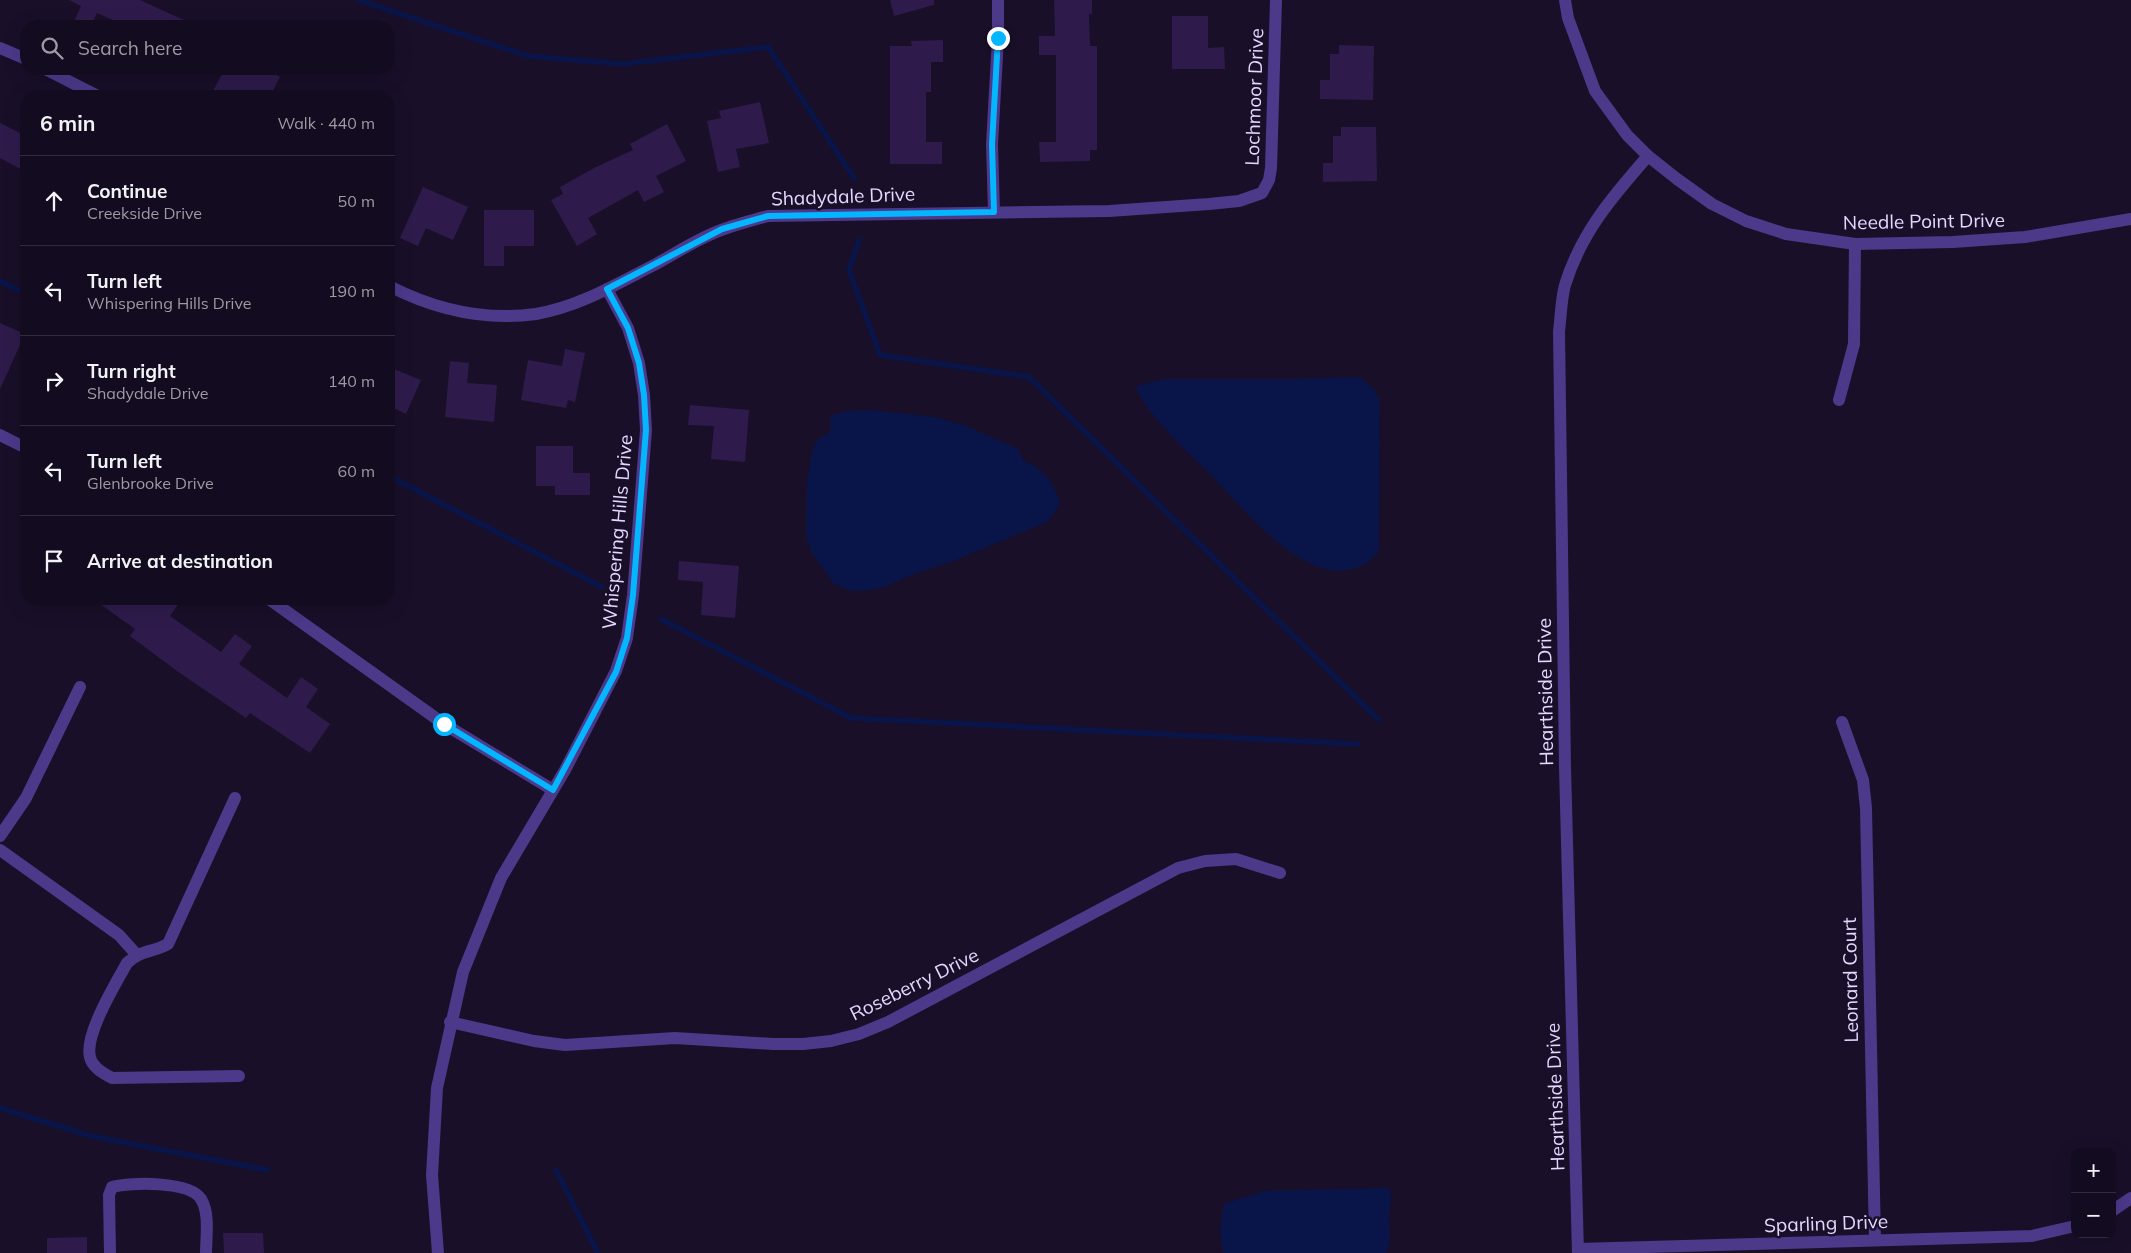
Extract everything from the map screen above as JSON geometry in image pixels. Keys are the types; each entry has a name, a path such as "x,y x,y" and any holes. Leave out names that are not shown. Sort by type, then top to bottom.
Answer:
{"street":[{"path":"994,212 992,144 998,38 998,0"},
{"name":"Lochmoor Drive","path":"1262,193 1269,180 1271,168 1276,0"},
{"name":"Needle Point Drive","path":"1565,0 1568,18 1595,91 1627,135 1648,156 1712,204 1746,221 1786,234 1855,244 1954,242 2025,237 2131,219"},
{"path":"0,48 20,56"},
{"path":"57,75 86,90"},
{"name":"Hearthside Drive","path":"1578,1251 1565,767 1559,331 1565,287 1581,245 1601,211 1648,156"},
{"name":"Shadydale Drive","path":"395,289 433,305 468,314 504,316 538,314 607,289 722,229 768,216 1109,211 1239,201 1262,193"},
{"path":"1839,400 1854,344 1855,244"},
{"name":"Whispering Hills Drive","path":"438,1253 432,1175 437,1088 450,1022 465,965 501,878 553,790 616,672 627,638 633,595 646,430 644,395 639,363 628,328 607,289"},
{"path":"0,435 20,445"},
{"path":"277,605 444,724 553,790"},
{"path":"0,836 26,798 80,687"},
{"name":"Leonard Court","path":"1842,722 1864,780 1866,808 1876,1240"},
{"path":"235,798 168,944 136,954 127,962 89,1042 90,1058 98,1070 112,1078 239,1076"},
{"path":"0,850 120,935 136,954"},
{"name":"Roseberry Drive","path":"450,1022 534,1041 565,1044 675,1038 773,1044 831,1041 859,1034 888,1022 1178,868 1205,861 1236,859 1280,873"},
{"path":"110,1253 109,1195 112,1187 123,1184 158,1184 177,1187 192,1191 201,1198 205,1214 206,1253"},
{"path":"2116,1208 2131,1198"},
{"name":"Sparling Drive","path":"1578,1251 2032,1236 2071,1227"}],"shaded area":[{"path":"1358,377 1371,386 1380,401 1379,549 1367,563 1349,570 1330,570 1310,563 1273,539 1158,421 1141,397 1136,386 1164,379"},
{"path":"870,410 935,417 964,425 1018,449 1024,461 1037,468 1050,481 1060,501 1056,511 1047,522 951,562 919,572 884,587 852,591 834,584 812,553 806,538 807,482 812,451 817,440 831,431 830,416 845,411"},
{"path":"1390,1189 1391,1193 1390,1241 1386,1253 1223,1253 1220,1229 1224,1204 1264,1191"}],"building":[{"path":"69,0 140,0 184,20 113,20 97,13 94,20 75,20 81,6"},
{"path":"890,0 934,0 934,5 894,16"},
{"path":"1054,0 1092,0 1092,14 1089,14 1090,46 1097,46 1097,150 1090,150 1090,161 1040,162 1039,142 1056,142 1056,55 1039,55 1039,36 1055,36"},
{"path":"1172,16 1208,16 1208,48 1224,47 1225,69 1172,69"},
{"path":"943,40 943,62 931,62 931,92 926,92 926,142 942,142 942,164 890,164 890,46 912,46 911,41"},
{"path":"1339,45 1374,46 1373,100 1320,99 1320,80 1330,80 1330,54 1339,54"},
{"path":"222,75 276,75 280,77 273,90 213,90"},
{"path":"760,102 769,143 736,149 740,167 718,172 707,121 721,118 719,111"},
{"path":"0,123 20,133 20,169 0,158"},
{"path":"667,124 686,161 656,176 664,192 644,202 638,190 588,218 597,234 577,246 551,200 563,194 560,187 596,167 633,150 630,144"},
{"path":"1341,127 1376,127 1377,181 1323,182 1323,163 1333,163 1333,136 1341,136"},
{"path":"423,187 468,207 453,240 426,228 418,246 400,238"},
{"path":"484,210 534,210 534,246 504,246 504,266 484,266"},
{"path":"0,323 20,332 20,345 0,389"},
{"path":"565,349 585,353 575,402 568,400 566,408 521,400 528,360 562,366"},
{"path":"450,361 469,363 467,383 497,385 494,422 445,417"},
{"path":"395,369 421,380 406,414 395,409"},
{"path":"690,405 749,410 745,462 711,459 714,426 688,425"},
{"path":"536,446 573,446 573,473 590,473 590,495 555,495 555,486 536,486"},
{"path":"679,561 739,566 735,618 701,615 703,582 678,580"},
{"path":"101,605 178,605 170,616 221,652 235,634 252,646 239,664 287,698 301,677 318,689 306,707 330,724 310,753 250,713 246,718 177,671 130,636 135,629"},
{"path":"223,1233 263,1233 264,1253 224,1253"},
{"path":"87,1237 87,1253 47,1253 47,1238"}],"waterway":[{"path":"358,0 528,56 622,64 768,47 854,178"},
{"path":"859,240 849,270 880,355 1029,377 1378,719"},
{"path":"0,281 20,291"},
{"path":"395,479 602,587"},
{"path":"661,619 851,718 1357,744"},
{"path":"0,1108 91,1136 267,1170"},
{"path":"556,1170 598,1253"}],"route":[{"path":"444,724 553,790 616,672 627,638 633,595 646,430 644,395 639,363 628,328 607,289 722,229 768,216 994,212 992,144 998,38"}]}
